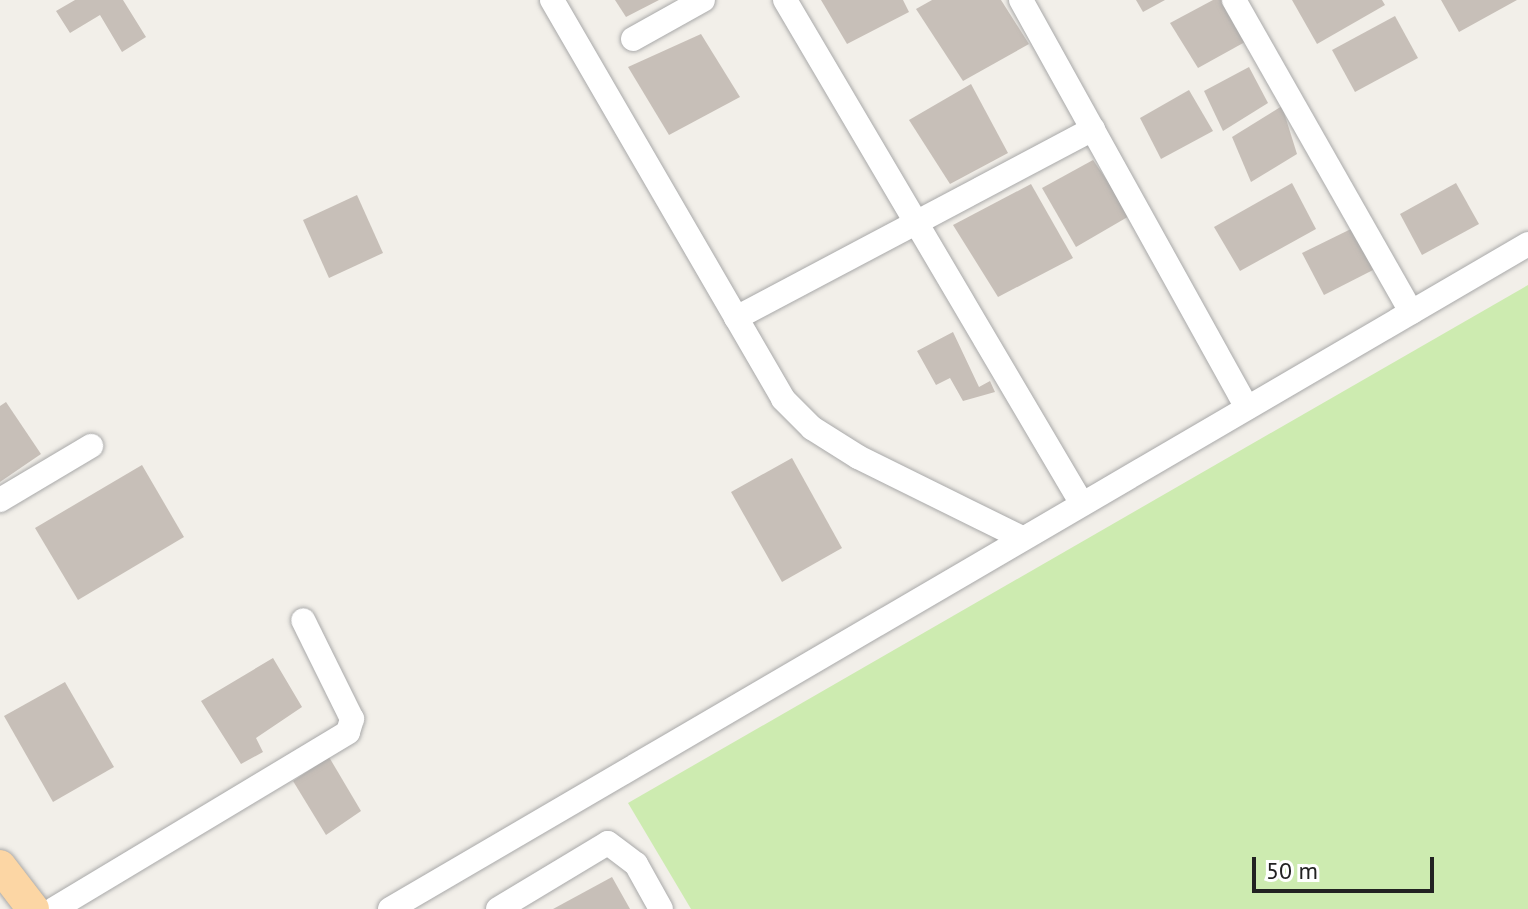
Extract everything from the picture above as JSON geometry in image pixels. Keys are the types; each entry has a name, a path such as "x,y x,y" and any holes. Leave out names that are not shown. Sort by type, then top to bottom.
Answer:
{"main road":[{"path":"0,866 33,909"}],"street":[{"path":"552,0 783,399 812,428 1022,538"},
{"path":"633,39 703,0"},
{"path":"785,0 1082,504"},
{"path":"1021,0 1247,408"},
{"path":"1234,0 1411,312"},
{"path":"736,318 1093,129"},
{"path":"390,909 1528,244"},
{"path":"0,500 91,446"},
{"path":"54,909 348,732 352,719 303,620"},
{"path":"498,909 608,843 636,864 661,909"}],"green space":[{"path":"1528,285 1528,909 691,909 628,803"}],"building":[{"path":"75,0 123,0 146,37 122,52 100,15 70,33 56,11"},
{"path":"615,0 659,0 626,17"},
{"path":"821,0 903,0 909,12 847,44"},
{"path":"932,0 1001,0 1029,44 963,81 916,9"},
{"path":"1136,0 1165,0 1143,12"},
{"path":"1213,0 1225,0 1245,42 1198,68 1170,23"},
{"path":"1292,0 1382,0 1385,5 1317,44"},
{"path":"1441,0 1517,0 1459,32"},
{"path":"1395,16 1418,58 1355,92 1332,50"},
{"path":"701,34 740,97 669,135 628,67"},
{"path":"1249,67 1268,103 1223,131 1204,91"},
{"path":"971,84 1008,153 950,184 909,120"},
{"path":"1189,90 1213,131 1161,159 1140,118"},
{"path":"1282,106 1297,154 1251,182 1232,137"},
{"path":"1093,160 1131,215 1076,247 1042,188"},
{"path":"1292,183 1316,229 1240,271 1214,227"},
{"path":"1456,183 1479,224 1422,255 1400,214"},
{"path":"1031,184 1073,258 998,297 953,225"},
{"path":"357,195 383,253 329,278 303,220"},
{"path":"1355,227 1375,269 1324,295 1302,253"},
{"path":"953,332 979,387 990,381 995,392 963,401 950,378 936,385 917,351"},
{"path":"6,402 41,454 0,482 0,406"},
{"path":"792,458 842,548 782,582 731,492"},
{"path":"142,465 184,537 78,600 35,528"},
{"path":"273,658 302,707 256,738 263,752 241,764 201,701"},
{"path":"65,682 114,767 53,802 4,716"},
{"path":"329,757 361,811 326,835 293,781"},
{"path":"612,877 630,909 553,909"}]}
